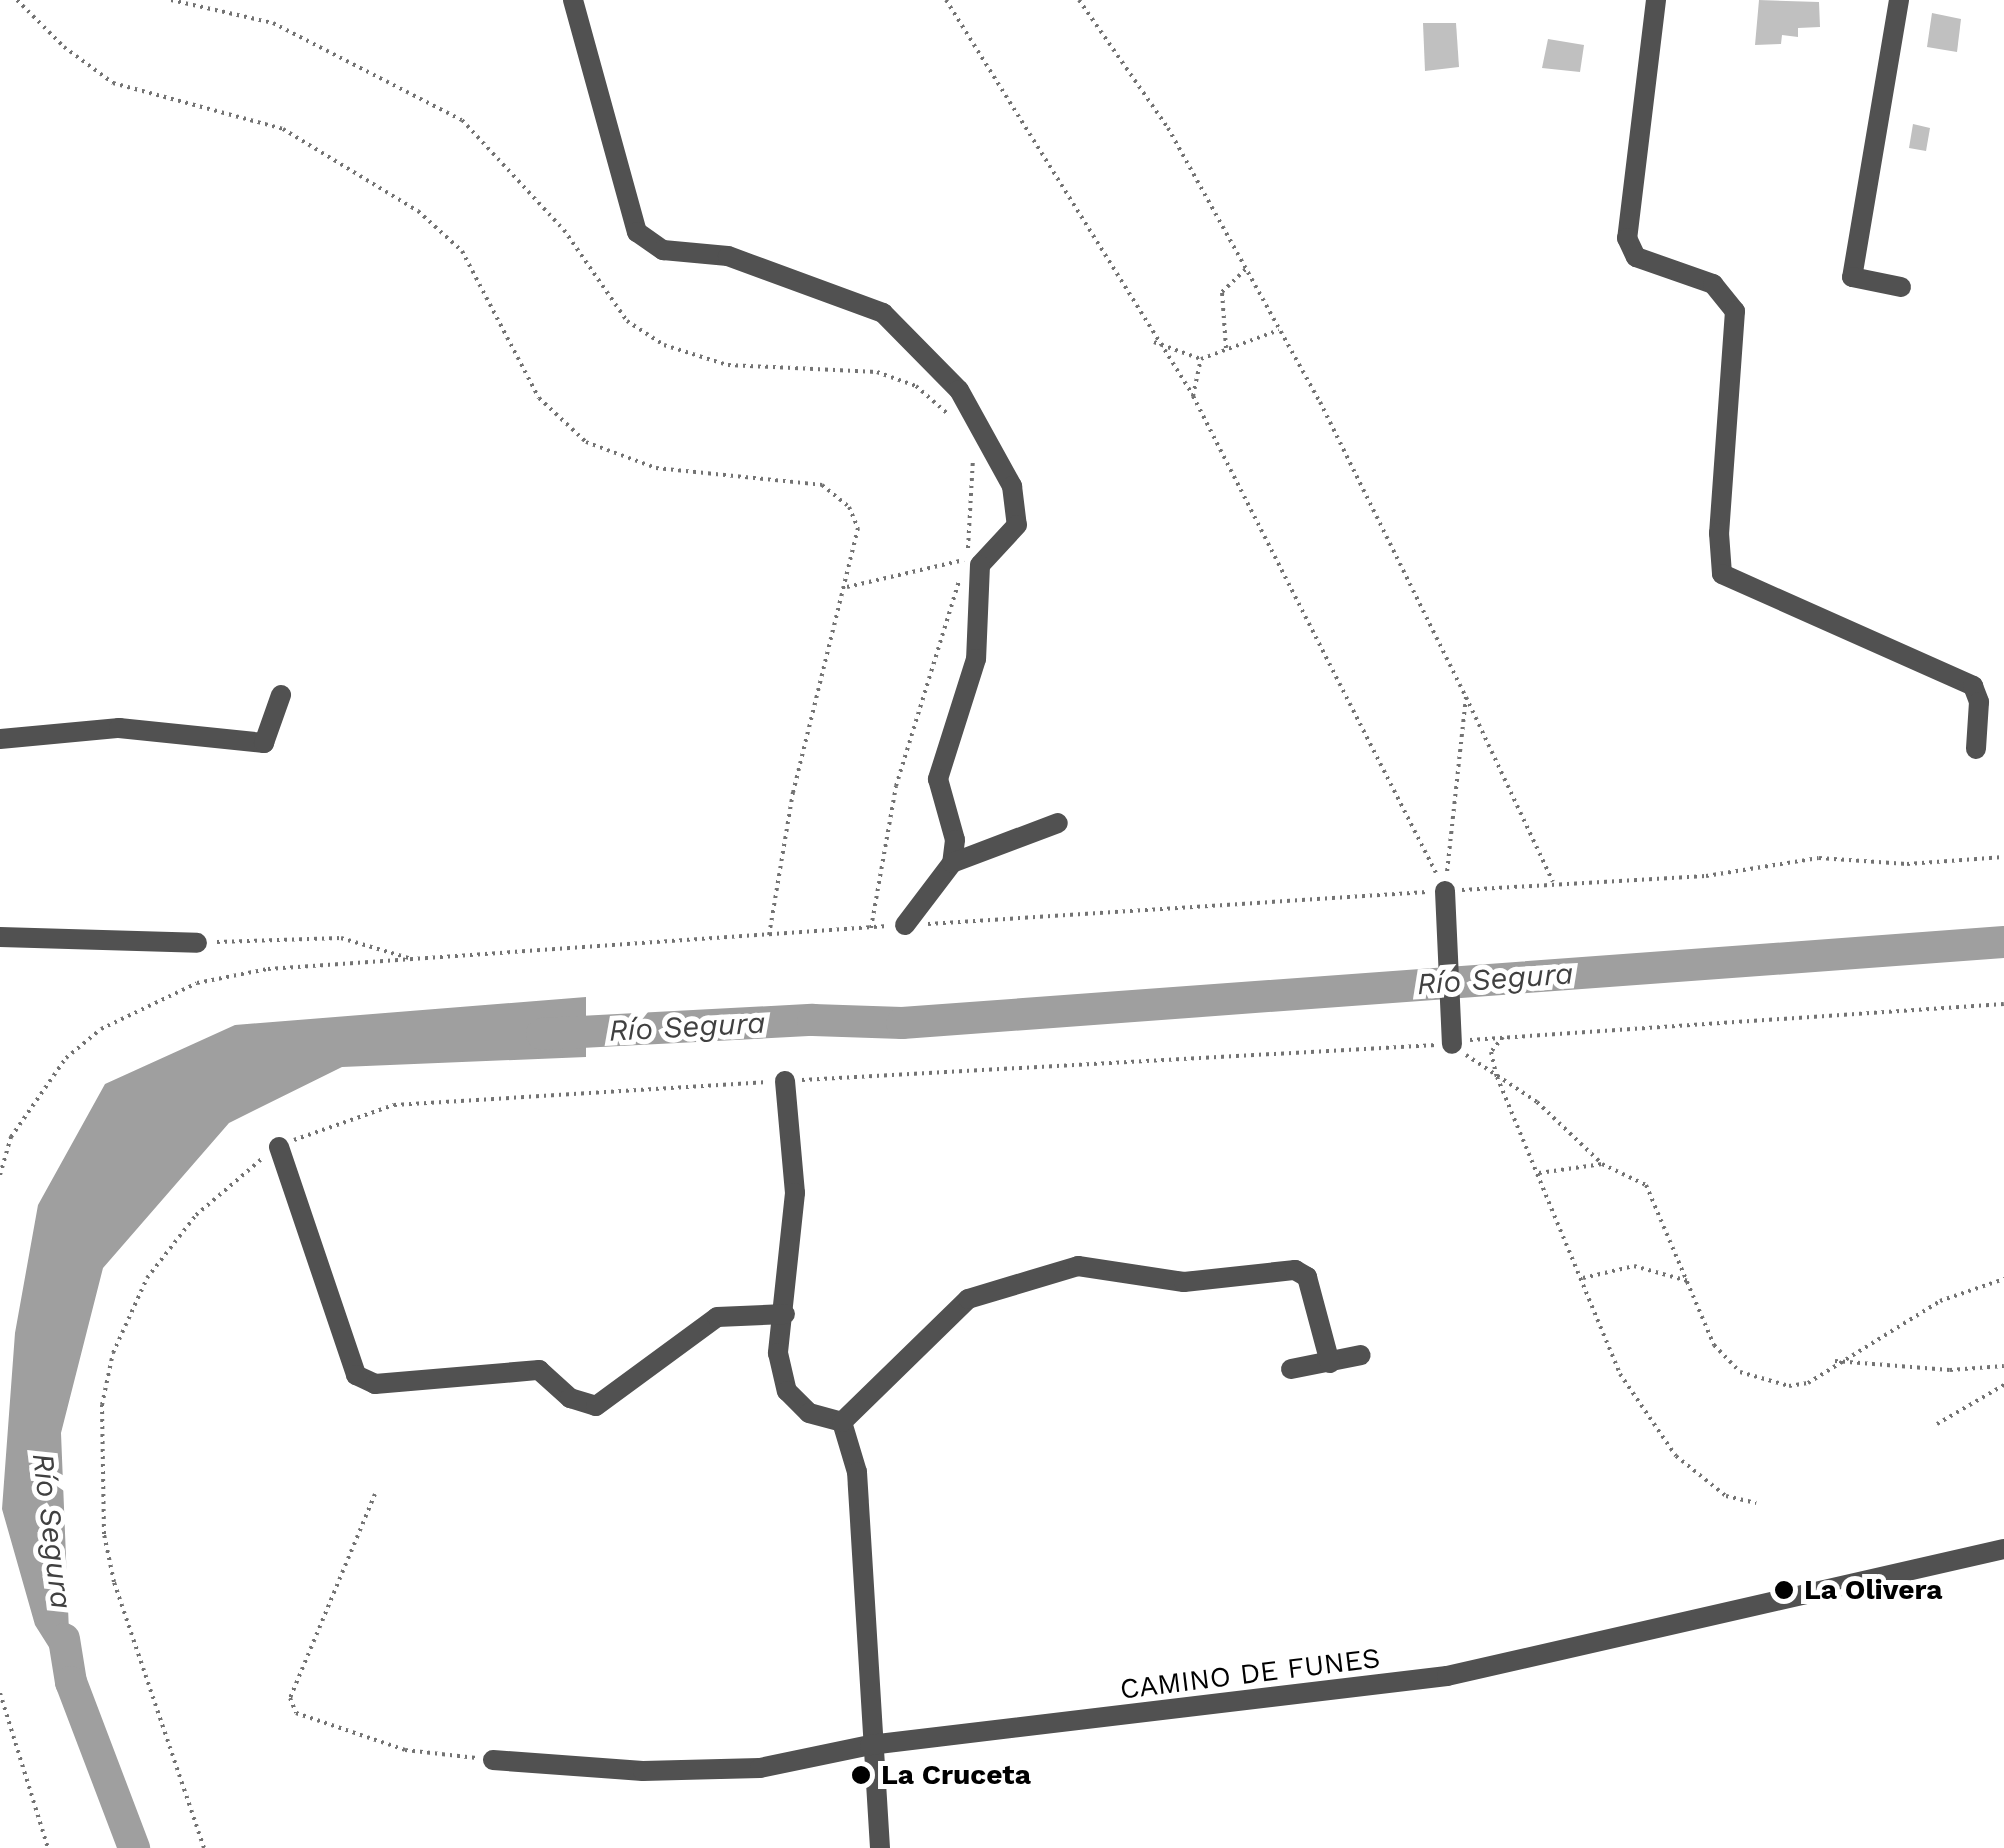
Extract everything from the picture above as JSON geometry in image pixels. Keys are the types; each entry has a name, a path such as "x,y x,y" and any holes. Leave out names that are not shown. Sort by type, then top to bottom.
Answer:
{"street":[{"path":"573,0 637,232 663,250 728,256 883,313 959,390 1012,486 1017,525 980,564 976,659 938,779 955,840 952,862 905,925"},
{"path":"1656,0 1627,238 1636,257 1712,284 1735,312 1719,534 1722,574 1973,686 1979,702 1976,749"},
{"path":"1899,0 1852,278 1901,287"},
{"path":"0,738 119,728 264,743 281,695"},
{"path":"952,862 1058,823"},
{"path":"1445,891 1452,1044"},
{"path":"0,937 197,942"},
{"path":"786,1080 795,1160 785,1314 778,1354 786,1392 809,1413 842,1422"},
{"path":"279,1147 356,1376 374,1384 539,1370 570,1398 596,1406 717,1317 785,1314"},
{"path":"842,1422 968,1300 1078,1266 1184,1282 1295,1270 1306,1276 1330,1363"},
{"path":"1291,1368 1361,1355"},
{"path":"842,1422 857,1472 870,1745 880,1848"},
{"name":"CAMINO DE FUNES","path":"493,1760 644,1770 760,1768 870,1745 1447,1676 2004,1549"}],"path":[{"path":"17,0 64,48 113,83 283,129 418,212 462,251 539,398 586,442 656,468 822,485 850,506 858,528 794,792 769,935"},
{"path":"171,0 274,24 462,120 564,230 627,321 664,345 728,366 896,377 954,421"},
{"path":"946,0 1074,200 1154,342 1193,396 1445,891"},
{"path":"1079,0 1168,128 1279,330 1466,697 1554,884"},
{"path":"1226,348 1222,292 1246,269"},
{"path":"1154,342 1201,359 1279,330"},
{"path":"1193,396 1201,359"},
{"path":"872,928 896,786 966,560 976,486 968,448"},
{"path":"847,586 966,560"},
{"path":"1445,891 1466,697"},
{"path":"0,1174 11,1137 36,1092 102,1029 143,1006 198,983 268,969 1706,876 1818,858 1907,864 2004,857"},
{"path":"197,942 341,938 412,959"},
{"path":"204,1848 114,1582 104,1534 102,1405 113,1352 147,1278 229,1182 279,1147 334,1121 394,1105 1452,1044 1508,1035 2004,1004"},
{"path":"1508,1035 1491,1052 1497,1077 1620,1374 1676,1456 1726,1496 1756,1503"},
{"path":"1452,1044 1537,1102 1602,1164 1646,1185 1714,1345 1740,1372 1789,1386 1808,1384 1835,1361 1940,1301 2004,1278"},
{"path":"1536,1172 1602,1164"},
{"path":"1582,1278 1634,1266 1688,1280"},
{"path":"1835,1361 1950,1370 2004,1366"},
{"path":"1937,1424 2004,1385"},
{"path":"374,1494 290,1698 296,1713 406,1750 493,1760"},
{"path":"0,1693 48,1848"}],"water":[{"path":"586,997 586,1057 342,1067 229,1123 103,1268 61,1433 71,1682 35,1625 2,1509 15,1333 38,1205 105,1084 235,1025"}],"building":[{"path":"1759,0 1819,2 1820,27 1798,28 1798,37 1782,35 1781,44 1755,45"},
{"path":"1932,13 1961,19 1957,52 1927,47"},
{"path":"1423,23 1456,23 1459,67 1425,71"},
{"path":"1548,39 1584,45 1580,72 1542,68"},
{"path":"1913,124 1930,128 1926,151 1909,148"}],"waterway":[{"name":"Río Segura","path":"542,1034 813,1020 902,1023 2004,942"},
{"name":"Río Segura","path":"64,1639 71,1682 134,1848"}],"place":[{"name":"La Olivera","path":"1784,1590"},
{"name":"La Cruceta","path":"861,1775"}]}
